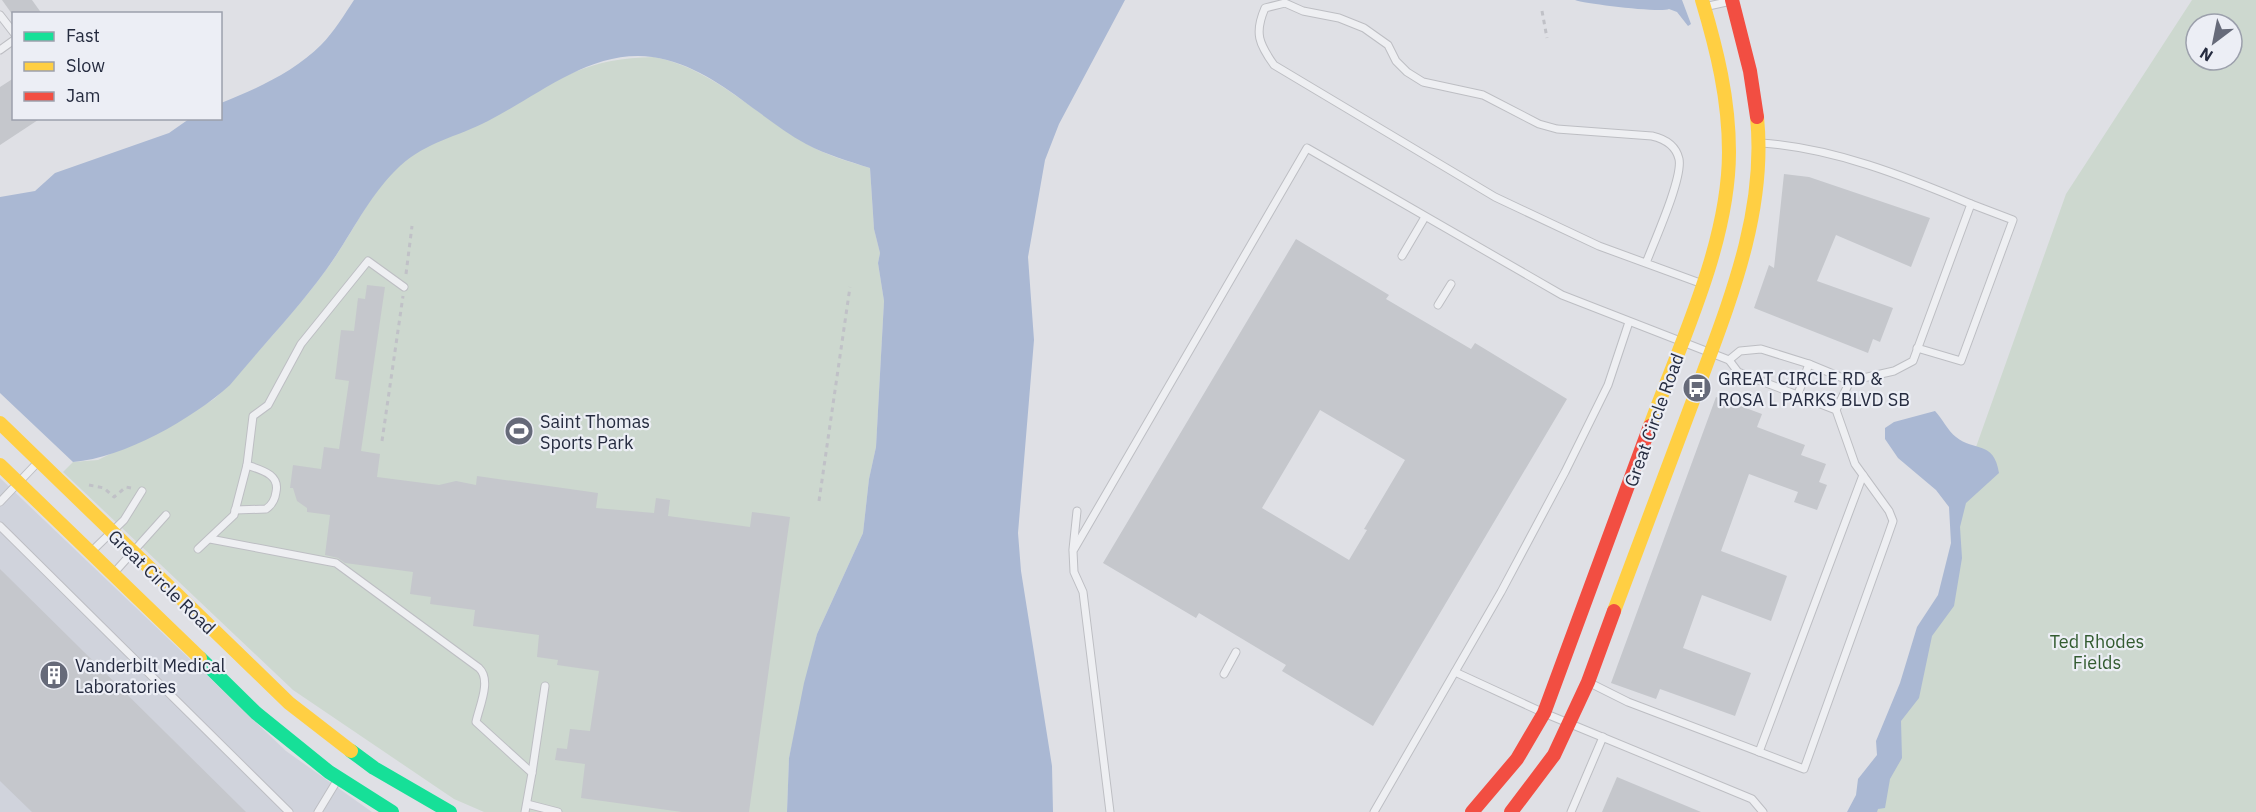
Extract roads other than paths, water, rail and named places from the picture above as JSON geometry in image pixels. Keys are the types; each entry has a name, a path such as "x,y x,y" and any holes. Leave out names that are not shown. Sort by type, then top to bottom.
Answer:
{"street":[{"name":"Great Circle Road","path":"1511,812 1554,755 1588,682 1735,286 1749,236 1758,190 1757,108 1734,0"},
{"name":"Great Circle Road","path":"1472,812 1517,759 1544,713 1682,342 1723,219 1730,156 1727,97 1703,3"},
{"name":"Great Circle Road","path":"0,423 289,704 374,768 450,812"},
{"name":"Great Circle Road","path":"0,465 256,713 338,779 392,812"}],"lane":[{"path":"1703,3 1734,0"},
{"path":"1646,263 1679,170 1677,153 1665,141 1652,136 1566,130 1539,124 1483,95 1424,82 1407,72 1396,61 1388,45 1364,28 1339,18 1304,11 1285,3 1265,8 1257,25 1258,32 1263,50 1274,65 1495,197 1599,246 1702,284"},
{"path":"0,15 12,30"},
{"path":"1759,143 1785,144 1860,162 2013,220 1961,361 1917,348"},
{"path":"1073,551 1307,147 1562,295 1729,360 1738,372 1836,410"},
{"path":"1729,360 1740,351 1761,349 1809,364 1850,381 1894,371 1913,361 1971,204"},
{"path":"1402,255 1425,217"},
{"path":"198,549 234,515 247,465 253,416 268,405 300,344 368,261 404,287"},
{"path":"1438,305 1451,284"},
{"path":"1374,812 1455,672 1570,463 1608,385 1629,322"},
{"path":"1798,394 1809,364"},
{"path":"1588,682 1628,702 1804,769 1893,521 1874,487 1855,464 1836,410 1850,381"},
{"path":"0,502 39,461"},
{"path":"235,510 266,509 273,502 276,493 276,481 272,476 247,465"},
{"path":"1759,752 1863,475"},
{"path":"91,552 124,520 142,491"},
{"path":"1077,511 1073,551 1074,572 1083,592 1110,812"},
{"path":"113,574 166,516"},
{"path":"0,526 289,812"},
{"path":"210,539 336,563 346,570 483,671 485,682 476,722 532,773"},
{"path":"1224,674 1236,652"},
{"path":"1455,672 1544,713 1752,799 1763,812"},
{"path":"525,812 545,686"},
{"path":"1570,812 1603,737"},
{"path":"318,812 338,779"},
{"path":"527,804 558,812"}],"water":[{"path":"354,0 1125,0 1059,124 1045,160 1028,257 1034,340 1018,533 1021,571 1052,766 1053,812 787,812 789,758 804,683 817,634 863,533 869,479 876,447 884,301 878,263 880,253 874,229 870,168 830,155 806,144 722,86 686,67 667,60 642,56 618,58 595,64 551,84 488,121 431,145 410,158 378,190 315,285 230,385 197,411 135,445 93,459 73,462 0,393 0,197 35,191 55,173 169,133 188,120 222,120 222,103 274,79 299,63 321,45"},
{"path":"1575,0 1682,0 1691,24 1688,26 1677,12 1669,9 1623,8"},
{"path":"1935,411 1956,437 1988,451 1993,456 1999,473 1966,503 1960,527 1962,558 1954,606 1932,636 1919,698 1901,721 1902,758 1890,779 1885,808 1878,809 1877,812 1847,812 1856,795 1858,779 1877,755 1876,741 1900,683 1917,627 1938,595 1951,543 1949,507 1936,490 1898,458 1885,439 1885,428 1894,422"}],"place":[{"name":"GREAT CIRCLE RD & ROSA L PARKS BLVD SB","path":"1697,388"},
{"name":"Saint Thomas Sports Park","path":"519,431"},
{"name":"Vanderbilt Medical Laboratories","path":"54,675"}],"park label":[{"name":"Ted Rhodes Fields","path":"2097,651"}]}
